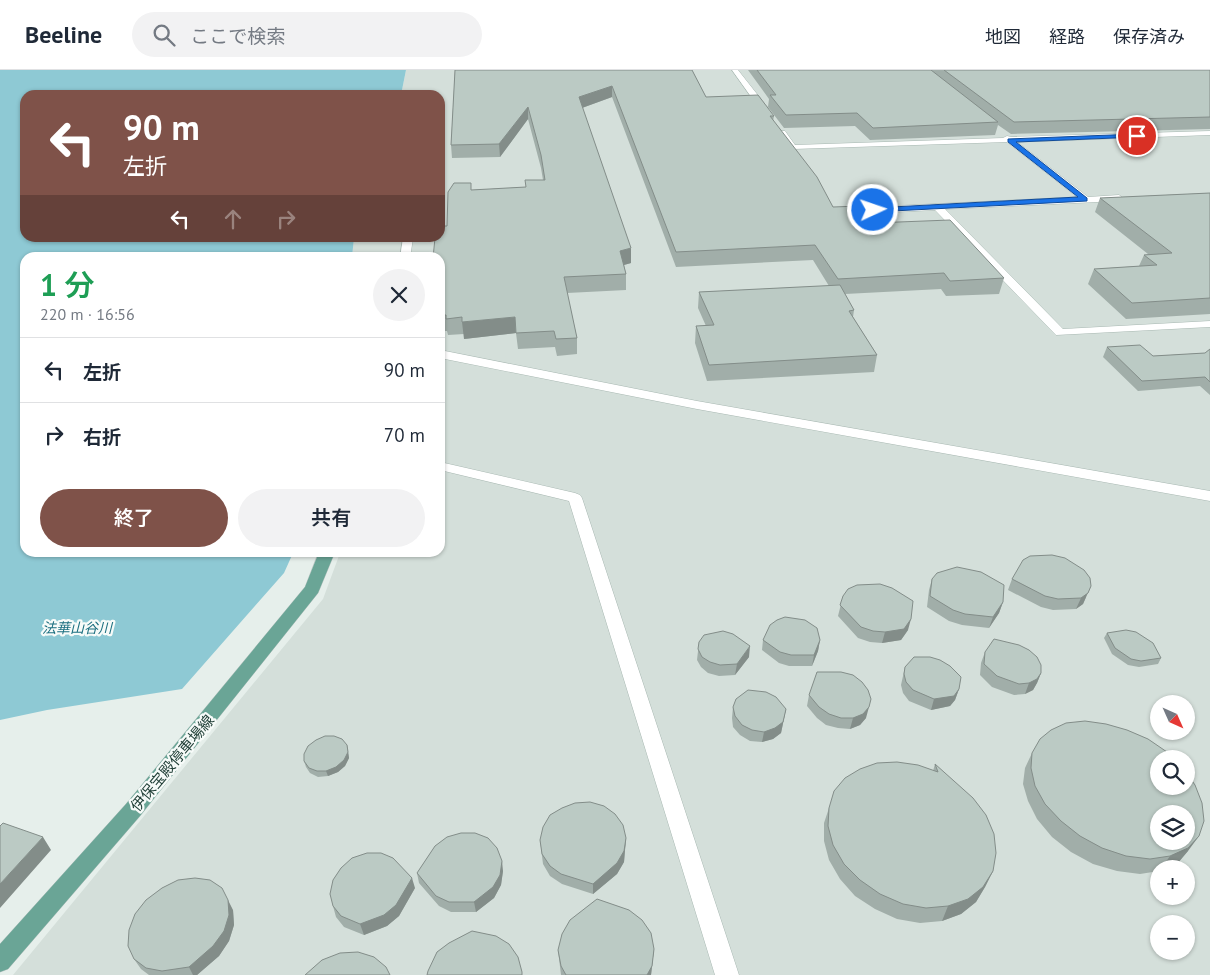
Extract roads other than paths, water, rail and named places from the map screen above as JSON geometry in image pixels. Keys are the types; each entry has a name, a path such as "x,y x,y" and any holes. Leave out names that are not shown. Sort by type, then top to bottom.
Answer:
{"main road":[{"name":"伊保宝殿停車場線","path":"0,961 133,810 312,590 325,557"}],"street":[{"path":"735,70 770,116"},
{"path":"775,124 793,148 1210,133"},
{"path":"995,129 1085,199"},
{"path":"873,210 1133,197"},
{"path":"938,207 1060,333 1210,324"},
{"path":"445,355 697,405 1210,496"},
{"path":"445,467 575,498 727,975"}],"water":[{"name":"法華山谷川","path":"0,70 406,70 402,90 20,90 20,242 354,242 353,252 20,252 20,557 291,557 284,573 182,689 47,710 0,720"}]}
